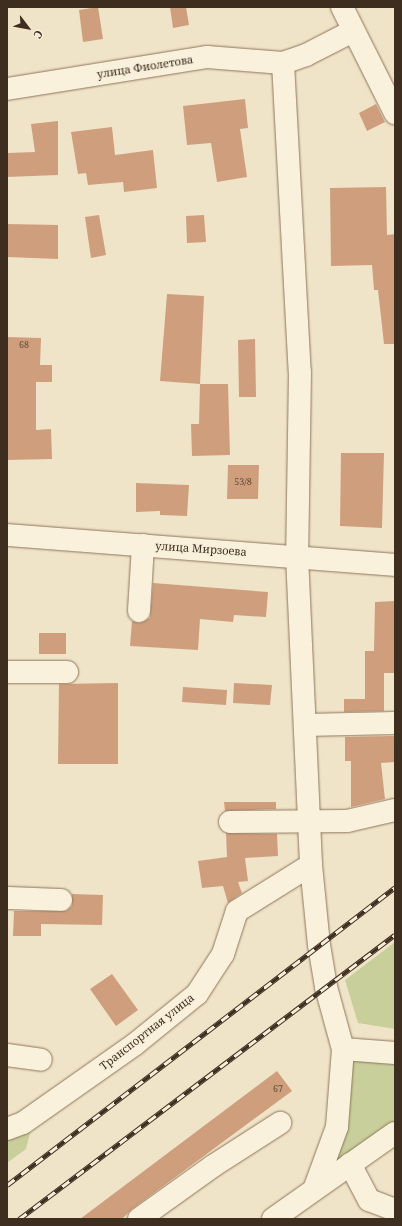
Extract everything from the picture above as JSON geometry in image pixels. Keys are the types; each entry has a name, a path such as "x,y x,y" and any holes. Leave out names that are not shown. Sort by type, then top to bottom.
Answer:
{"street":[{"path":"342,7 395,113"},
{"path":"315,1187 337,1127 343,1050 326,987 319,945 311,865 296,556 300,372 283,63 306,55 353,31"},
{"name":"улица Фиолетова","path":"7,89 207,57 283,63"},
{"name":"улица Мирзоева","path":"7,535 296,556 395,565"},
{"path":"139,611 143,545"},
{"path":"7,672 67,672"},
{"path":"305,725 395,723"},
{"path":"230,822 309,820 347,821 395,810"},
{"name":"Транспортная улица","path":"7,1129 23,1123 134,1045 197,994 223,954 237,911 311,865"},
{"path":"7,898 61,900"},
{"path":"343,1050 395,1053"},
{"path":"7,1055 42,1060"},
{"path":"139,1219 213,1166 280,1123"},
{"path":"273,1219 315,1187 395,1133"},
{"path":"350,1164 369,1200 395,1210"}],"green space":[{"path":"395,942 395,1029 358,1023 345,980"},
{"path":"343,1049 395,1053 395,1133 315,1187"},
{"path":"31,1129 26,1149 7,1163 7,1140"}],"building":[{"path":"98,7 103,39 83,42 79,10"},
{"path":"170,7 186,7 189,25 173,28"},
{"path":"245,99 248,128 240,129 247,177 217,182 211,143 187,145 183,106"},
{"path":"376,104 385,122 367,131 359,113"},
{"path":"58,121 58,175 7,177 7,153 35,152 31,124"},
{"path":"112,127 115,155 153,150 157,188 124,192 123,182 88,185 86,173 78,174 71,132"},
{"path":"386,187 387,235 395,234 395,344 384,344 378,290 374,290 372,265 331,266 330,188"},
{"path":"99,215 106,255 91,258 85,217"},
{"path":"204,215 206,242 187,243 186,216"},
{"path":"7,224 58,225 58,259 7,257"},
{"path":"167,294 204,296 200,384 160,381"},
{"path":"7,337 41,338 40,365 52,365 52,382 36,382 36,430 51,429 52,459 7,460"},
{"path":"255,339 256,397 239,397 238,340"},
{"path":"200,384 228,384 230,455 192,456 191,424 199,424"},
{"path":"341,453 384,453 382,528 340,526"},
{"path":"228,465 259,465 258,499 227,499"},
{"path":"136,483 189,485 187,516 160,515 160,511 136,512"},
{"path":"153,583 268,592 266,617 234,615 233,622 200,619 198,650 130,646 132,621 139,623 150,618"},
{"path":"395,601 395,673 384,673 384,711 344,712 344,699 365,699 365,651 374,651 375,602"},
{"path":"39,633 66,633 66,654 39,654"},
{"path":"118,683 118,764 58,764 59,684"},
{"path":"234,683 272,685 270,705 233,703"},
{"path":"183,687 227,690 226,705 182,702"},
{"path":"395,736 395,762 381,763 385,799 351,807 351,761 345,761 345,737"},
{"path":"224,802 276,802 276,809 225,811"},
{"path":"226,833 277,834 278,856 245,858 248,881 238,882 242,893 228,903 223,886 202,888 198,861 227,857"},
{"path":"72,894 103,895 102,925 41,924 41,936 13,936 14,911 66,911 72,906"},
{"path":"112,974 138,1010 116,1026 90,989"},
{"path":"277,1071 292,1091 132,1209 122,1219 80,1219"}],"railway":[{"path":"7,1185 395,887"},
{"path":"19,1219 395,935"}]}
